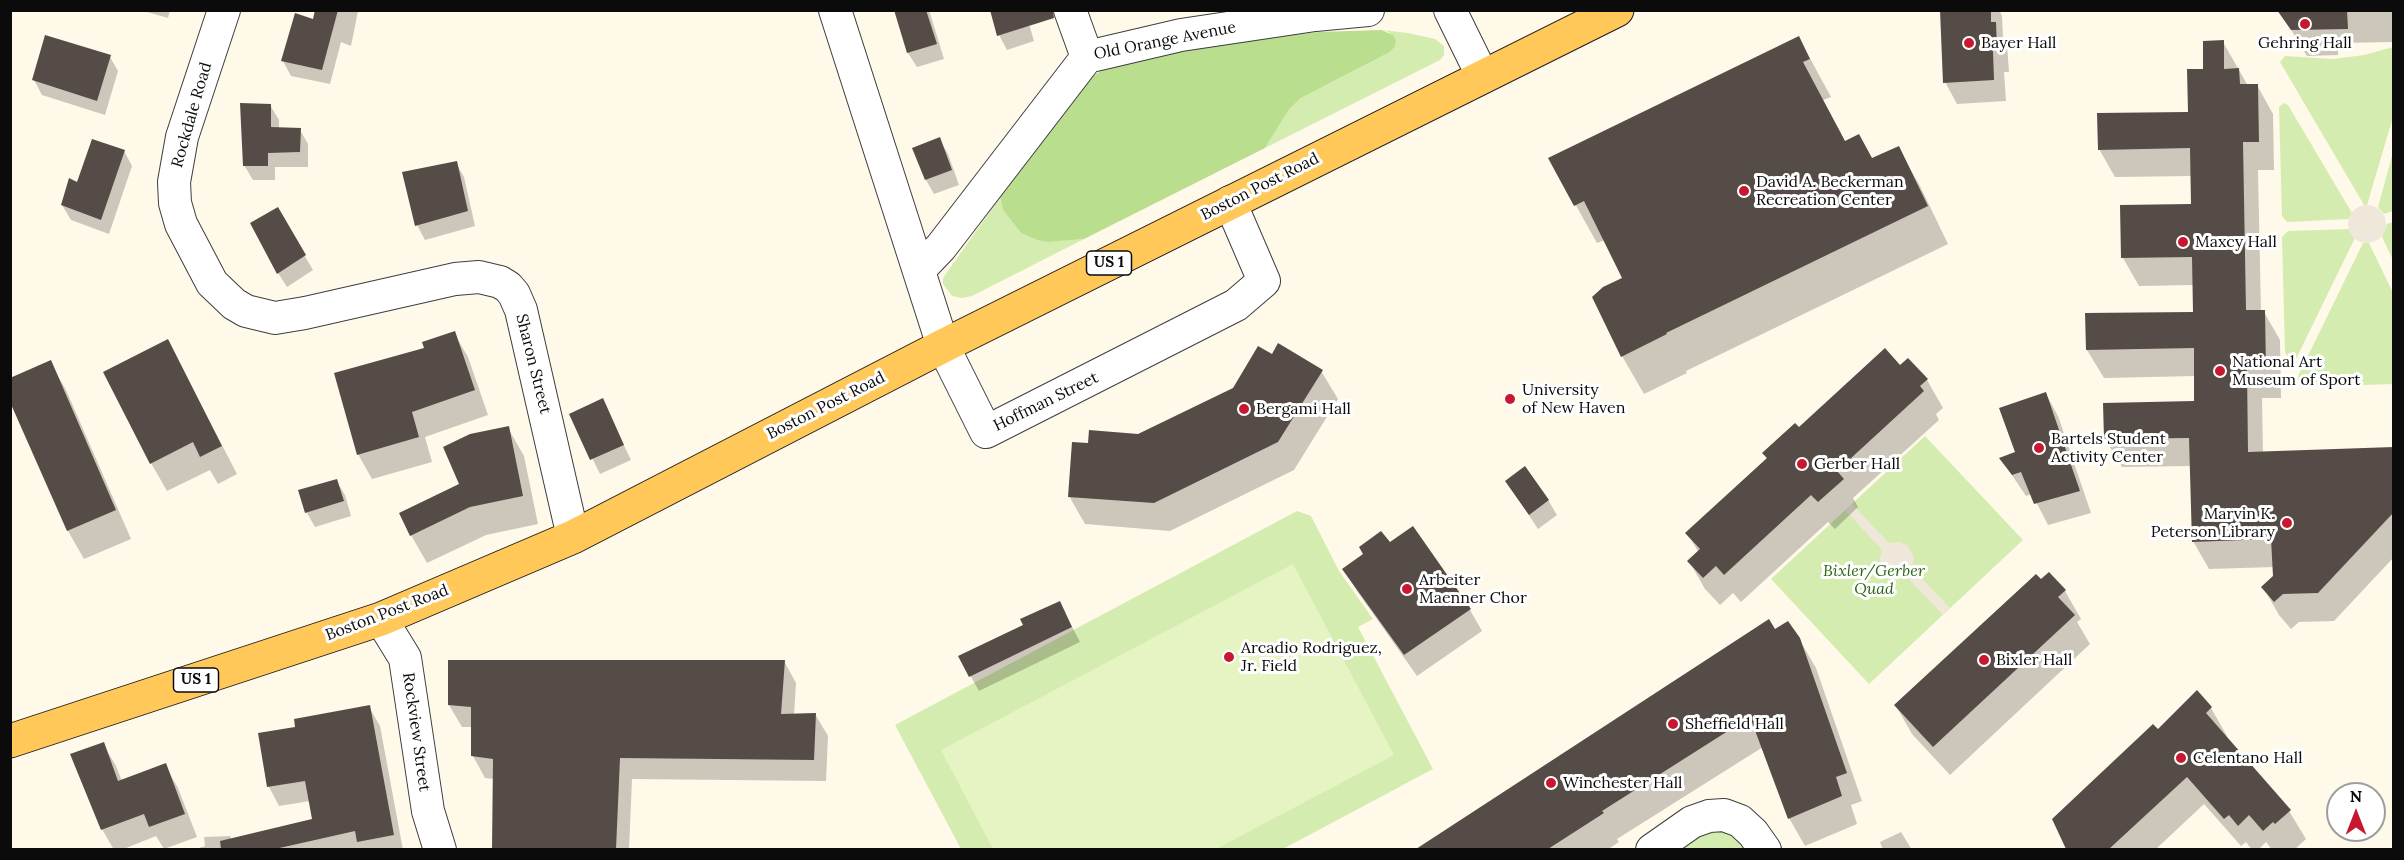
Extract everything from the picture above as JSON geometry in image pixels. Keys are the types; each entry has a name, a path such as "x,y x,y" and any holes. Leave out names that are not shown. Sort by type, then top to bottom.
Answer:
{"main road":[{"name":"Boston Post Road","path":"10,741 381,619 573,537 943,346 1617,10"}],"street":[{"name":"Rockdale Road","path":"224,10 182,137 174,182 176,203 181,224 212,283 234,304 246,311 275,318"},
{"name":"Hoffman Street","path":"835,10 920,268 943,346 986,432 1236,305 1264,281 1230,202"},
{"path":"1070,10 1087,57"},
{"name":"Old Orange Avenue","path":"920,268 940,247 1087,57 1181,35 1315,15 1368,10"},
{"path":"1450,10 1483,77"},
{"name":"Sharon Street","path":"275,318 462,278 490,279 508,287 521,310 573,537"},
{"name":"Rockview Street","path":"381,619 405,658 428,812 440,849"},
{"path":"1652,849 1692,822 1708,816 1724,815 1740,821 1753,832 1765,849"}],"green space":[{"path":"1382,30 1435,39 1444,46 1444,55 1440,60 1265,148 1288,109 1301,98 1394,48 1389,32"},
{"path":"1382,30 1394,36 1396,42 1394,48 1301,98 1289,109 1265,148 1084,239 1048,242 1038,240 1021,233 1003,210 1000,197 1060,109 1075,91 1107,67 1174,51 1227,43 1318,32"},
{"path":"2393,47 2393,117 2367,205 2364,205 2280,62 2285,56 2333,59 2364,55"},
{"path":"2284,103 2288,105 2352,213 2349,219 2287,222 2282,216 2279,107"},
{"path":"2393,152 2393,211 2384,214 2378,207"},
{"path":"1000,197 1003,210 1021,233 1048,242 1084,239 972,296 962,298 952,296 943,284 943,278"},
{"path":"2393,222 2393,260 2382,237 2387,224"},
{"path":"2349,229 2355,238 2296,359 2289,360 2285,352 2282,237 2288,231"},
{"path":"2363,243 2369,243 2393,293 2393,384 2302,387 2297,380 2300,372"},
{"name":"Bixler/Gerber Quad","path":"1925,436 2023,540 1869,684 1771,579"},
{"name":"Arcadio Rodriguez, Jr. Field","path":"1297,511 1311,516 1339,571 1373,619 1358,627 1433,769 1283,849 961,849 895,725"},
{"name":"Arcadio Rodriguez, Jr. Field","path":"1293,564 1394,755 1216,849 993,849 941,750"},
{"path":"1715,830 1725,830 1752,850 1675,850 1701,835"}],"shaded area":[{"path":"2367,205 2381,210 2386,224 2381,238 2367,243 2353,238 2348,224 2353,210"},
{"path":"1852,504 1889,543 1900,542 1908,546 1914,557 1912,568 1950,608 1943,615 1905,575 1893,576 1883,570 1880,558 1882,550 1845,510"}],"building":[{"path":"315,10 338,10 322,70 281,61 295,13 313,19"},
{"path":"894,10 926,10 937,44 907,53"},
{"path":"990,10 1053,10 1054,18 997,36"},
{"name":"Bayer Hall","path":"1940,10 1991,10 1991,22 1996,22 1997,50 1993,51 1994,80 1943,83"},
{"name":"Gehring Hall","path":"2277,10 2347,10 2348,29 2291,30"},
{"path":"45,35 111,55 97,101 32,80"},
{"name":"David A. Beckerman Recreation Center","path":"1799,36 1810,59 1803,62 1845,141 1859,134 1872,158 1899,146 1928,206 1621,357 1592,297 1603,287 1622,278 1584,201 1574,206 1548,158"},
{"name":"Maxcy Hall","path":"2224,40 2224,69 2239,68 2240,84 2258,84 2259,142 2243,142 2246,310 2265,310 2266,370 2247,370 2248,452 2394,447 2394,512 2318,593 2283,594 2274,602 2261,587 2273,576 2271,539 2192,542 2189,438 2104,439 2103,403 2194,401 2194,348 2086,350 2085,313 2193,312 2192,257 2121,258 2120,205 2191,204 2190,148 2098,150 2097,113 2188,112 2187,69 2203,69 2203,41"},
{"path":"240,103 271,104 271,127 301,128 300,152 268,153 268,166 243,166"},
{"path":"940,137 952,170 925,180 912,148"},
{"path":"92,139 125,150 101,220 61,205 69,178 77,182"},
{"path":"457,161 468,211 415,226 402,172"},
{"path":"278,207 306,255 277,274 250,223"},
{"path":"455,331 475,390 412,412 419,437 357,455 334,373 424,348 422,342"},
{"path":"168,339 222,446 200,457 193,442 150,464 103,372"},
{"name":"Bergami Hall","path":"1278,343 1323,370 1278,442 1154,503 1068,497 1072,442 1088,443 1089,430 1138,434 1233,388 1258,346 1272,354"},
{"name":"Gerber Hall","path":"1885,348 1900,365 1908,358 1928,379 1920,386 1924,391 1837,471 1844,479 1818,502 1811,495 1724,575 1716,566 1703,578 1687,561 1700,549 1685,533 1767,458 1762,453 1795,423 1799,427"},
{"path":"51,360 116,510 67,531 10,402 10,378"},
{"name":"Bartels Student Activity Center","path":"2046,392 2080,491 2034,504 2021,472 2012,475 1999,458 2015,452 1999,408"},
{"path":"603,398 624,445 590,460 569,414"},
{"path":"509,426 523,496 470,507 410,536 399,513 459,484 443,447 470,434"},
{"path":"1525,466 1549,500 1529,515 1505,481"},
{"path":"337,479 344,501 305,513 298,490"},
{"name":"Arbeiter Maenner Chor","path":"1413,526 1471,609 1404,655 1342,569 1363,554 1359,547 1381,531 1390,542"},
{"name":"Bixler Hall","path":"2049,572 2066,590 2058,597 2075,615 1933,747 1894,705 2036,574 2041,579"},
{"path":"1060,601 1072,627 969,677 958,656 1023,625 1020,619"},
{"name":"Sheffield Hall","path":"1769,619 1775,629 1788,621 1800,638 1847,773 1836,777 1842,796 1788,819 1750,717 1602,811 1604,813 1548,849 1416,849"},
{"path":"448,660 785,660 781,714 816,713 814,760 620,758 616,849 492,849 493,759 471,756 471,707 448,705"},
{"name":"Celentano Hall","path":"2197,690 2212,707 2206,713 2291,810 2263,831 2249,815 2238,826 2229,815 2224,819 2187,777 2109,849 2066,849 2052,819 2153,724 2158,729"},
{"path":"370,705 394,835 357,842 355,831 275,849 221,849 220,841 312,819 305,781 267,787 258,733 295,727 294,719"},
{"path":"104,742 118,781 166,763 185,814 149,827 144,814 101,830 70,754"}],"place":[{"name":"Gehring Hall","path":"2305,24"},
{"name":"Bayer Hall","path":"1969,43"},
{"name":"David A. Beckerman Recreation Center","path":"1744,191"},
{"name":"Maxcy Hall","path":"2183,242"},
{"name":"National Art Museum of Sport","path":"2220,371"},
{"name":"University of New Haven","path":"1510,399"},
{"name":"Bergami Hall","path":"1244,409"},
{"name":"Bartels Student Activity Center","path":"2039,448"},
{"name":"Gerber Hall","path":"1802,464"},
{"name":"Marvin K. Peterson Library","path":"2287,523"},
{"name":"Arbeiter Maenner Chor","path":"1407,589"},
{"name":"Arcadio Rodriguez, Jr. Field","path":"1229,657"},
{"name":"Bixler Hall","path":"1984,660"},
{"name":"Sheffield Hall","path":"1673,724"},
{"name":"Celentano Hall","path":"2181,758"},
{"name":"Winchester Hall","path":"1551,783"}]}
